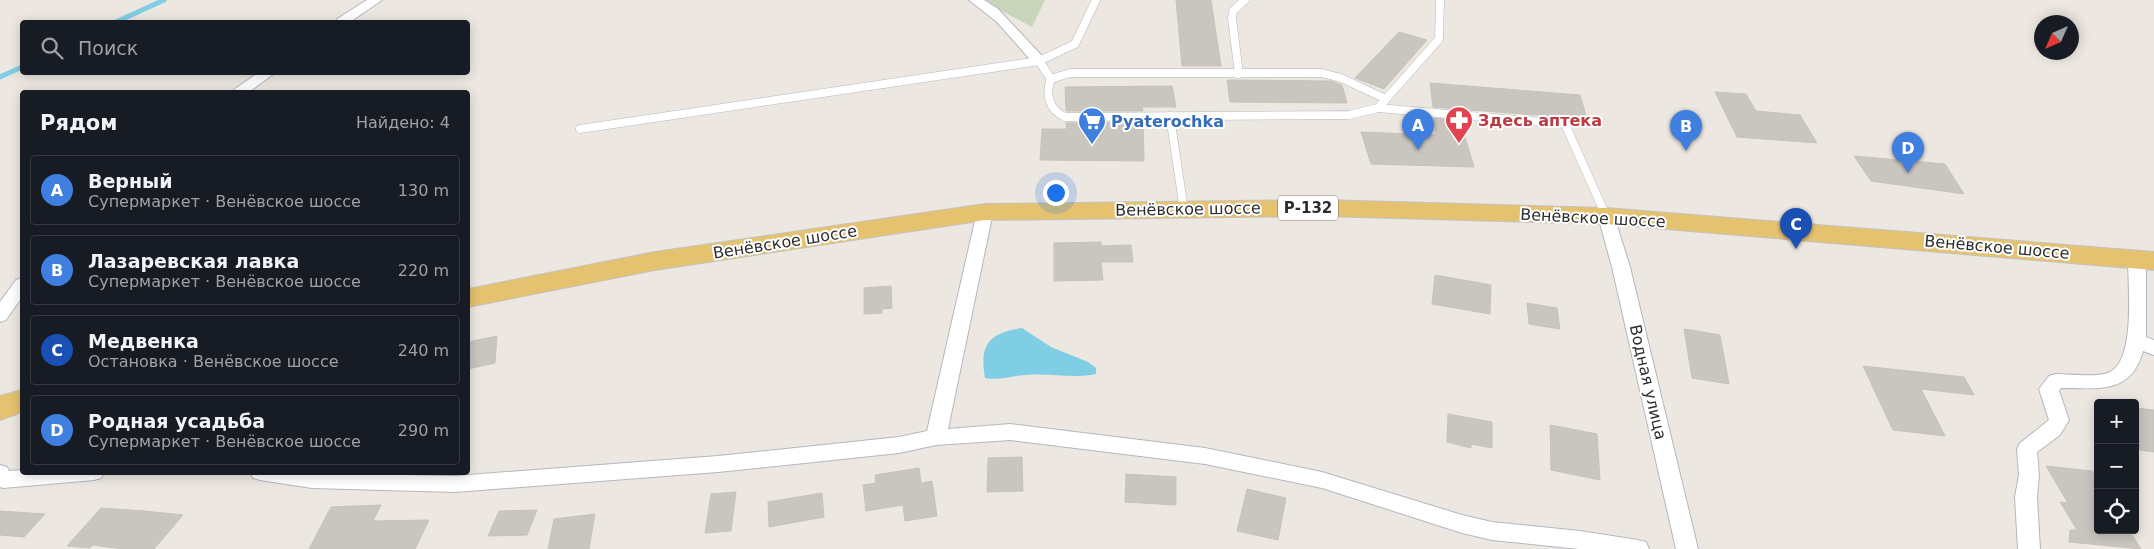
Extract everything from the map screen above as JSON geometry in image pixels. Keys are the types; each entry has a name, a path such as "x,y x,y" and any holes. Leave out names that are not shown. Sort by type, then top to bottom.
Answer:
{"main road":[{"name":"Венёвское шоссе","path":"470,298 655,261 984,212 1324,208 1606,216 2145,260"},
{"path":"0,408 20,402"}],"street":[{"path":"345,20 376,0"},
{"path":"975,0 999,16 1039,61"},
{"path":"243,90 265,75"},
{"path":"936,437 984,212"},
{"name":"Водная улица","path":"1606,216 1621,267 1687,549"},
{"path":"2030,549 2026,497 2029,475 2027,450 2058,424 2060,417 2049,396 2049,389 2056,381 2115,380 2126,372 2134,354 2145,344 2145,260"},
{"path":"0,316 20,287"},
{"path":"280,475 312,480 455,484 718,464 899,445 936,437 1010,432 1205,456 1322,480 1453,521 1492,531 1580,540 1638,549"},
{"path":"0,473 3,480 60,475"}],"lane":[{"path":"580,130 1039,61 1075,44 1096,0"},
{"path":"1239,74 1232,18 1233,11 1245,0"},
{"path":"1378,108 1439,39 1440,0"},
{"path":"1039,61 1051,79"},
{"path":"1386,99 1330,73 1070,73 1051,79 1048,84 1050,104 1057,115 1080,118 1349,115 1378,108 1565,124 1606,216"},
{"path":"1170,116 1184,210"}],"green space":[{"path":"982,0 1045,0 1032,27"}],"water":[{"path":"1022,328 1051,347 1088,362 1096,368 1096,374 1079,376 1022,375 996,379 985,378 984,357 985,349 989,342 1001,333"}],"building":[{"path":"1176,0 1211,0 1221,66 1182,66"},
{"path":"1399,32 1427,40 1384,89 1355,78"},
{"path":"1227,80 1331,81 1342,85 1347,103 1230,102"},
{"path":"1430,83 1580,95 1587,119 1433,107"},
{"path":"1172,86 1176,107 1142,107 1143,111 1066,111 1065,87"},
{"path":"1715,92 1746,94 1756,111 1800,115 1817,143 1737,137"},
{"path":"1434,118 1460,121 1474,167 1371,164 1361,132 1436,135"},
{"name":"Pyaterochka","path":"1143,122 1144,161 1040,160 1042,129 1067,129 1066,123"},
{"path":"1854,156 1945,164 1964,194 1871,181"},
{"path":"1101,242 1101,246 1131,245 1133,262 1101,262 1103,280 1054,281 1054,243"},
{"path":"1435,275 1491,285 1490,314 1432,304"},
{"path":"891,286 892,308 882,309 882,313 864,314 864,288"},
{"path":"1527,303 1557,308 1560,329 1529,324"},
{"path":"1684,329 1720,335 1729,384 1692,378"},
{"path":"497,336 495,363 470,369 470,342"},
{"path":"1863,366 1964,377 1974,395 1921,389 1945,436 1893,430"},
{"path":"2139,408 2154,410 2154,452 2140,450"},
{"path":"1448,414 1492,422 1492,448 1471,444 1471,448 1447,442"},
{"path":"1550,425 1597,434 1600,480 1551,470"},
{"path":"1022,457 1023,491 987,492 988,458"},
{"path":"2046,466 2092,471 2094,474 2094,534 2132,534 2141,549 2069,542 2070,530 2077,530 2060,502 2068,503"},
{"path":"919,468 921,483 932,481 937,516 905,521 903,505 866,511 863,485 876,483 875,475"},
{"path":"1126,474 1176,477 1176,505 1125,502"},
{"path":"1247,489 1286,498 1278,540 1237,531"},
{"path":"736,492 731,531 705,533 711,494"},
{"path":"822,493 824,517 769,527 768,502"},
{"path":"381,505 373,521 429,520 415,549 309,549 331,507"},
{"path":"101,508 183,515 154,549 124,549 92,545 90,548 67,546"},
{"path":"537,510 527,535 488,536 499,511"},
{"path":"0,511 45,514 24,537 0,535"},
{"path":"595,514 589,549 548,549 554,519"}],"waterway":[{"path":"120,20 164,0"},
{"path":"0,77 20,68"}],"place":[{"name":"Здесь аптека","path":"1459,144"},
{"name":"Pyaterochka","path":"1092,145"},
{"name":"Верный","path":"1418,150"},
{"name":"Лазаревская лавка","path":"1686,151"},
{"name":"Родная усадьба","path":"1908,173"},
{"name":"Медвенка","path":"1796,249"}]}
